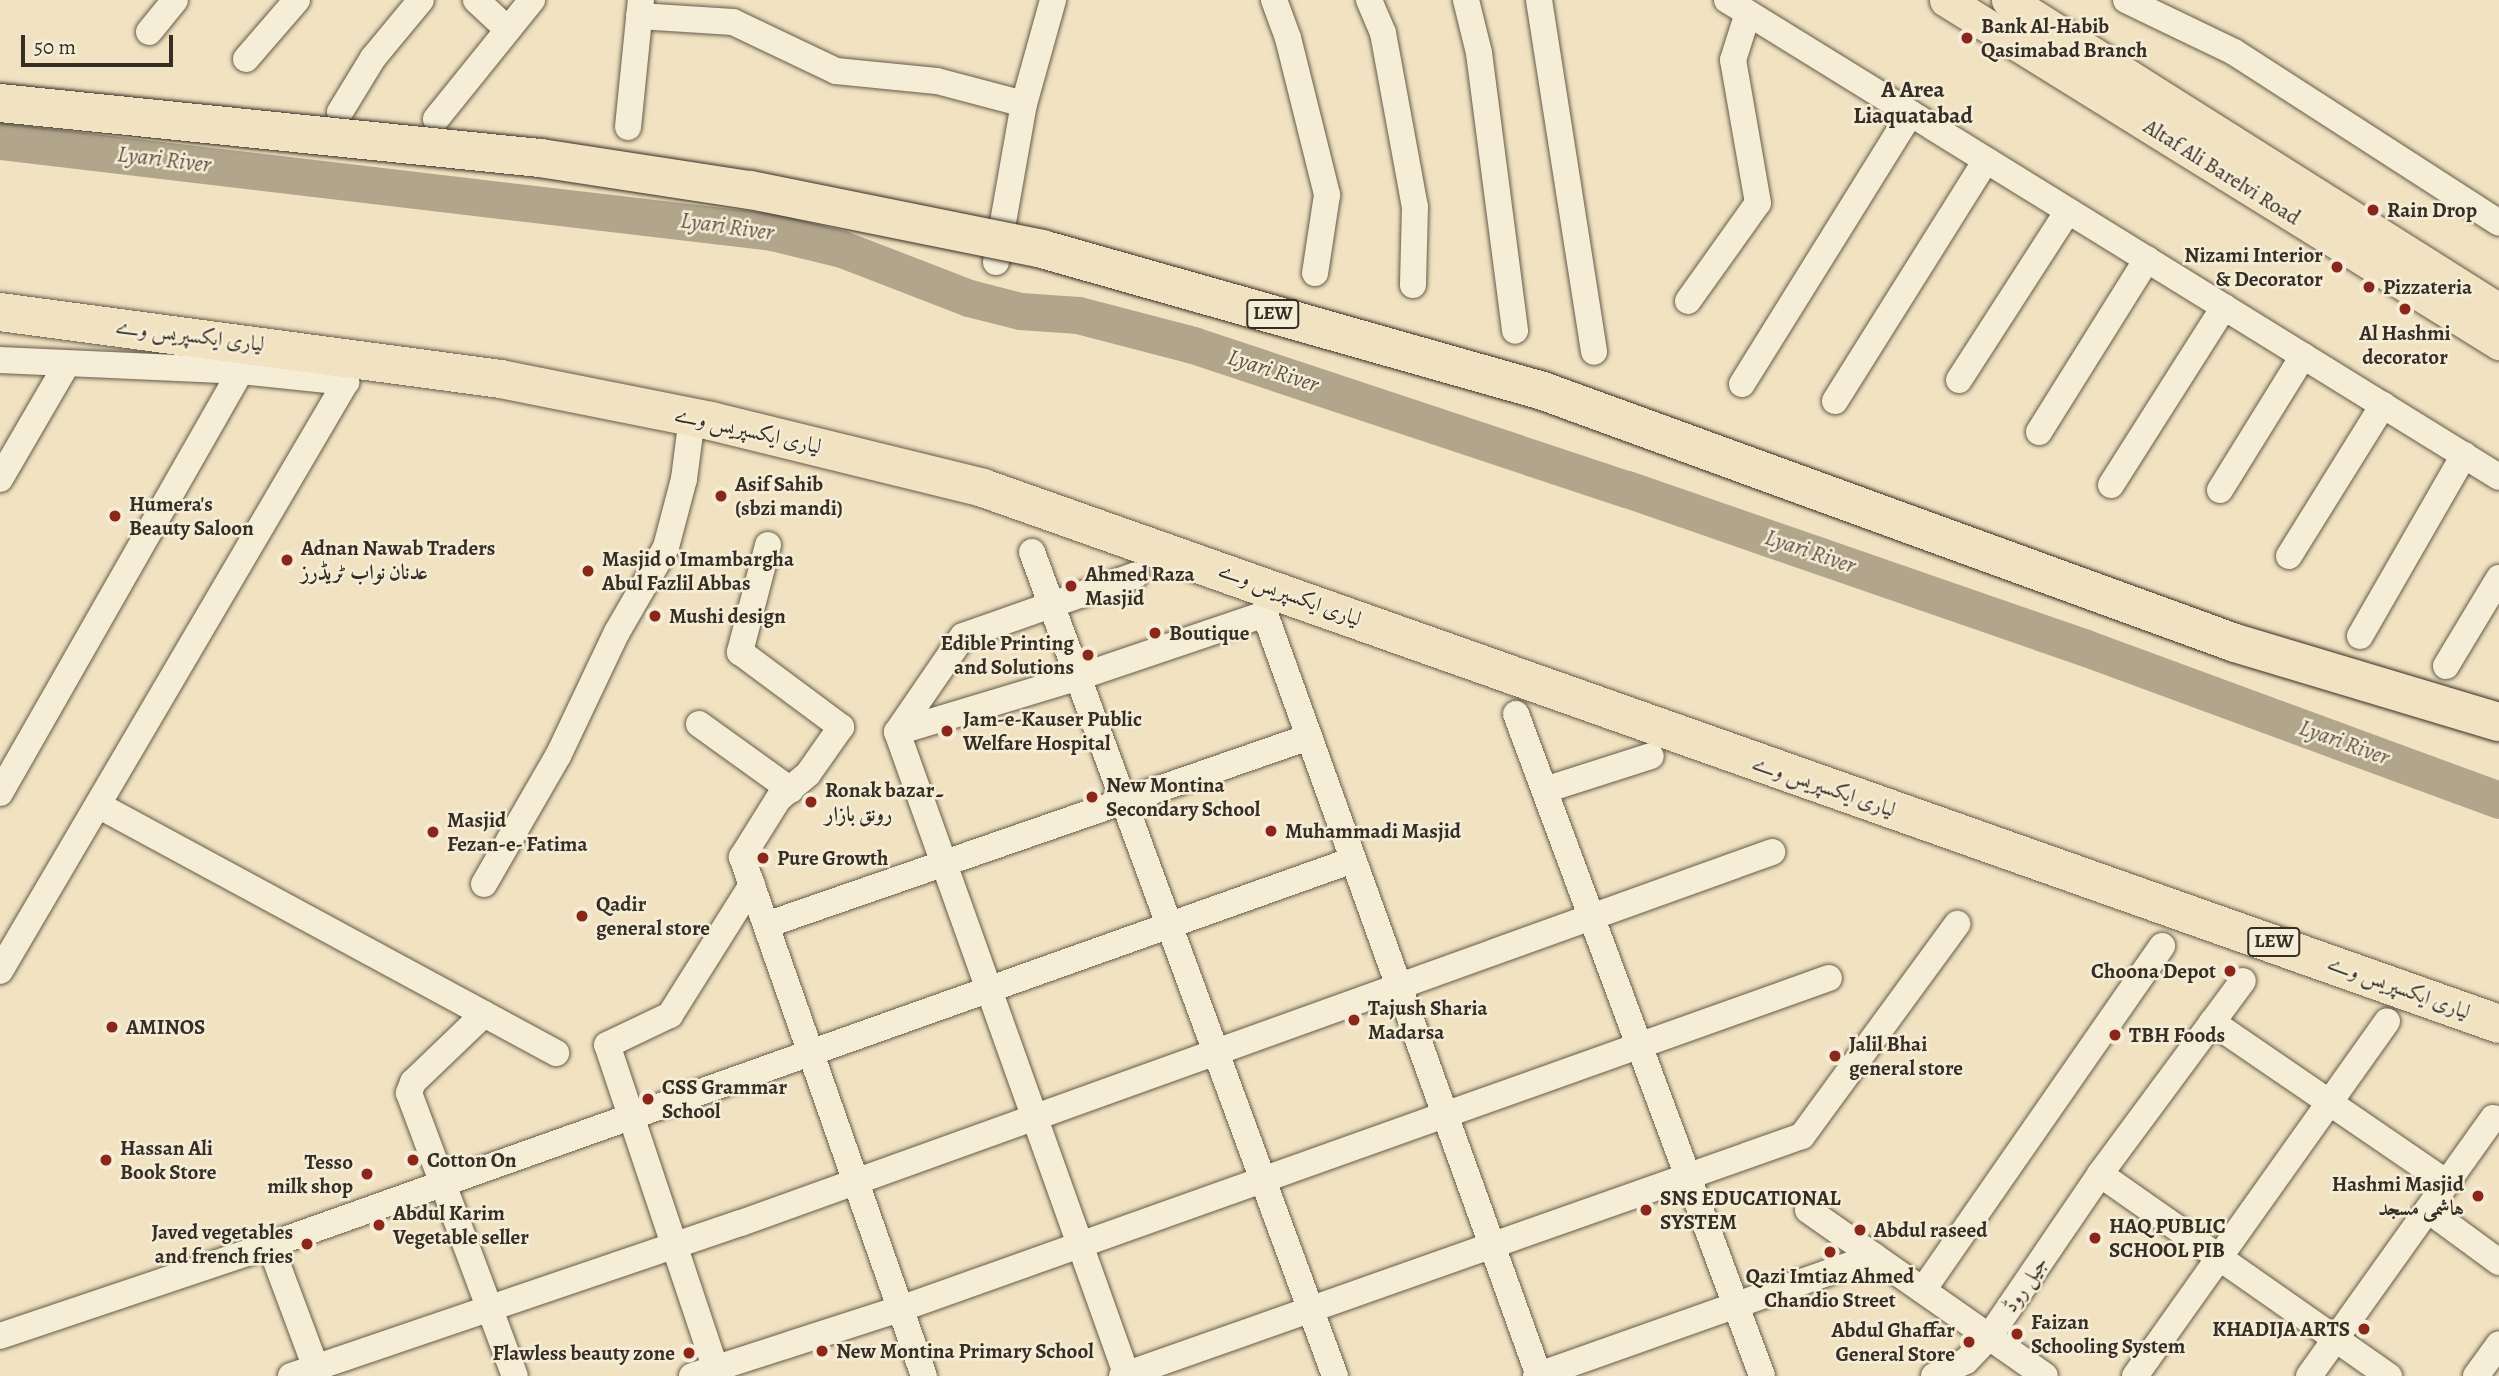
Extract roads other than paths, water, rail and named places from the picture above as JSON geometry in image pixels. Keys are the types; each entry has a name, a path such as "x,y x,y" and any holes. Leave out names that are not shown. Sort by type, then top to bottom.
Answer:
{"highway":[{"name":"LEW","path":"0,103 540,158 750,190 1042,250 1543,391 2235,643 2499,722"},
{"name":"لیاری ایکسپریس وے","path":"0,312 429,367 692,417 914,470 1051,510 2499,1024"}],"main road":[{"name":"Altaf Ali Barelvi Road","path":"2008,0 2499,310"},
{"name":"Altaf Ali Barelvi Road","path":"1955,3 2499,343"}],"street":[{"path":"149,32 175,0"},
{"path":"246,59 297,0"},
{"path":"340,112 373,58 421,0"},
{"path":"476,0 506,28"},
{"path":"436,119 506,28 532,0"},
{"path":"996,262 1024,104 1053,0"},
{"path":"1274,0 1288,38 1327,195 1315,273"},
{"path":"1369,0 1383,33 1415,207 1413,285"},
{"path":"1466,0 1479,53 1515,331"},
{"path":"1539,0 1594,352"},
{"path":"2126,0 2234,52 2499,223"},
{"path":"1688,301 1758,202 1732,60 1737,6 2499,477"},
{"path":"628,127 640,8 734,11 836,71 937,81 1024,104"},
{"path":"1742,384 1911,113"},
{"path":"1835,401 1986,160"},
{"path":"1959,380 2068,211"},
{"path":"2039,432 2147,259"},
{"path":"2111,485 2224,307"},
{"path":"2220,490 2303,356"},
{"path":"0,360 241,371 346,382 0,971"},
{"path":"0,478 67,364"},
{"path":"0,793 241,371"},
{"path":"2289,556 2383,405"},
{"path":"484,884 558,756 617,632 666,547 684,479 692,417"},
{"path":"2360,636 2464,455"},
{"path":"768,545 740,652 841,727 791,790 779,798 742,857 924,1376"},
{"path":"1032,552 1335,1376"},
{"path":"897,732 962,636 1054,607 1136,575"},
{"path":"2446,666 2499,578"},
{"path":"897,732 1079,677 1265,614 1538,1376 1874,1256"},
{"path":"1516,714 1594,916 1639,1046 1739,1304 1762,1376"},
{"path":"699,724 791,790"},
{"path":"897,732 1125,1376 1802,1136 1957,924"},
{"path":"766,925 1308,737"},
{"path":"1545,790 1651,756"},
{"path":"97,805 556,1053"},
{"path":"270,1245 308,1373 489,1307 856,1181 1772,852"},
{"path":"0,1336 270,1245 1353,860"},
{"path":"752,885 670,1015 607,1045 672,1243 709,1373 900,1309 1829,978"},
{"path":"1923,1290 2162,946"},
{"name":"جیل روڈ","path":"1934,1376 1961,1368 1989,1337 2100,1174 2243,981"},
{"path":"484,1014 410,1087 416,1120 515,1376"},
{"path":"2212,1022 2447,1183"},
{"path":"2135,1376 2387,1022"},
{"path":"2309,1376 2493,1118"},
{"path":"2100,1174 2389,1376"},
{"path":"1808,1210 2045,1376"},
{"path":"2428,1210 2499,1262"},
{"path":"2476,1376 2499,1343"}],"waterway":[{"name":"Lyari River","path":"0,141 772,232 842,249 969,298 1020,311 1078,315 1193,345 1627,489 2086,648 2499,800"}],"place":[{"name":"Bank Al-Habib Qasimabad Branch","path":"1967,38"},
{"name":"Rain Drop","path":"2373,210"},
{"name":"Nizami Interior & Decorator","path":"2337,267"},
{"name":"Pizzateria","path":"2369,287"},
{"name":"Al Hashmi decorator","path":"2405,309"},
{"name":"Asif Sahib (sbzi mandi)","path":"721,496"},
{"name":"Humera's Beauty Saloon","path":"115,516"},
{"name":"Adnan Nawab Traders عدنان نواب ٹریڈرز","path":"287,560"},
{"name":"Masjid o Imambargha Abul Fazlil Abbas","path":"588,571"},
{"name":"Ahmed Raza Masjid","path":"1071,586"},
{"name":"Mushi design","path":"655,616"},
{"name":"Boutique","path":"1155,633"},
{"name":"Edible Printing and Solutions","path":"1088,655"},
{"name":"Jam-e-Kauser Public Welfare Hospital","path":"947,731"},
{"name":"New Montina Secondary School","path":"1092,797"},
{"name":"Ronak bazar۔ رونق بازار","path":"811,802"},
{"name":"Muhammadi Masjid","path":"1271,831"},
{"name":"Masjid Fezan-e- Fatima","path":"433,832"},
{"name":"Pure Growth","path":"763,858"},
{"name":"Qadir general store","path":"582,916"},
{"name":"Choona Depot","path":"2230,971"},
{"name":"Tajush Sharia Madarsa","path":"1354,1020"},
{"name":"AMINOS","path":"112,1027"},
{"name":"TBH Foods","path":"2115,1035"},
{"name":"Jalil Bhai general store","path":"1835,1056"},
{"name":"CSS Grammar School","path":"648,1099"},
{"name":"Hassan Ali Book Store","path":"106,1160"},
{"name":"Cotton On","path":"413,1160"},
{"name":"Tesso milk shop","path":"367,1174"},
{"name":"Hashmi Masjid ہاشمی مسجد","path":"2478,1196"},
{"name":"SNS EDUCATIONAL SYSTEM","path":"1646,1210"},
{"name":"Abdul Karim Vegetable seller","path":"379,1225"},
{"name":"Abdul raseed","path":"1860,1230"},
{"name":"HAQ PUBLIC SCHOOL PIB","path":"2095,1238"},
{"name":"Javed vegetables and french fries","path":"307,1244"},
{"name":"Qazi Imtiaz Ahmed Chandio Street","path":"1830,1252"},
{"name":"KHADIJA ARTS","path":"2364,1329"},
{"name":"Faizan Schooling System","path":"2017,1334"},
{"name":"Abdul Ghaffar General Store","path":"1969,1342"},
{"name":"New Montina Primary School","path":"822,1351"},
{"name":"Flawless beauty zone","path":"689,1353"}],"district":[{"name":"A Area Liaquatabad","path":"1913,103"}]}
